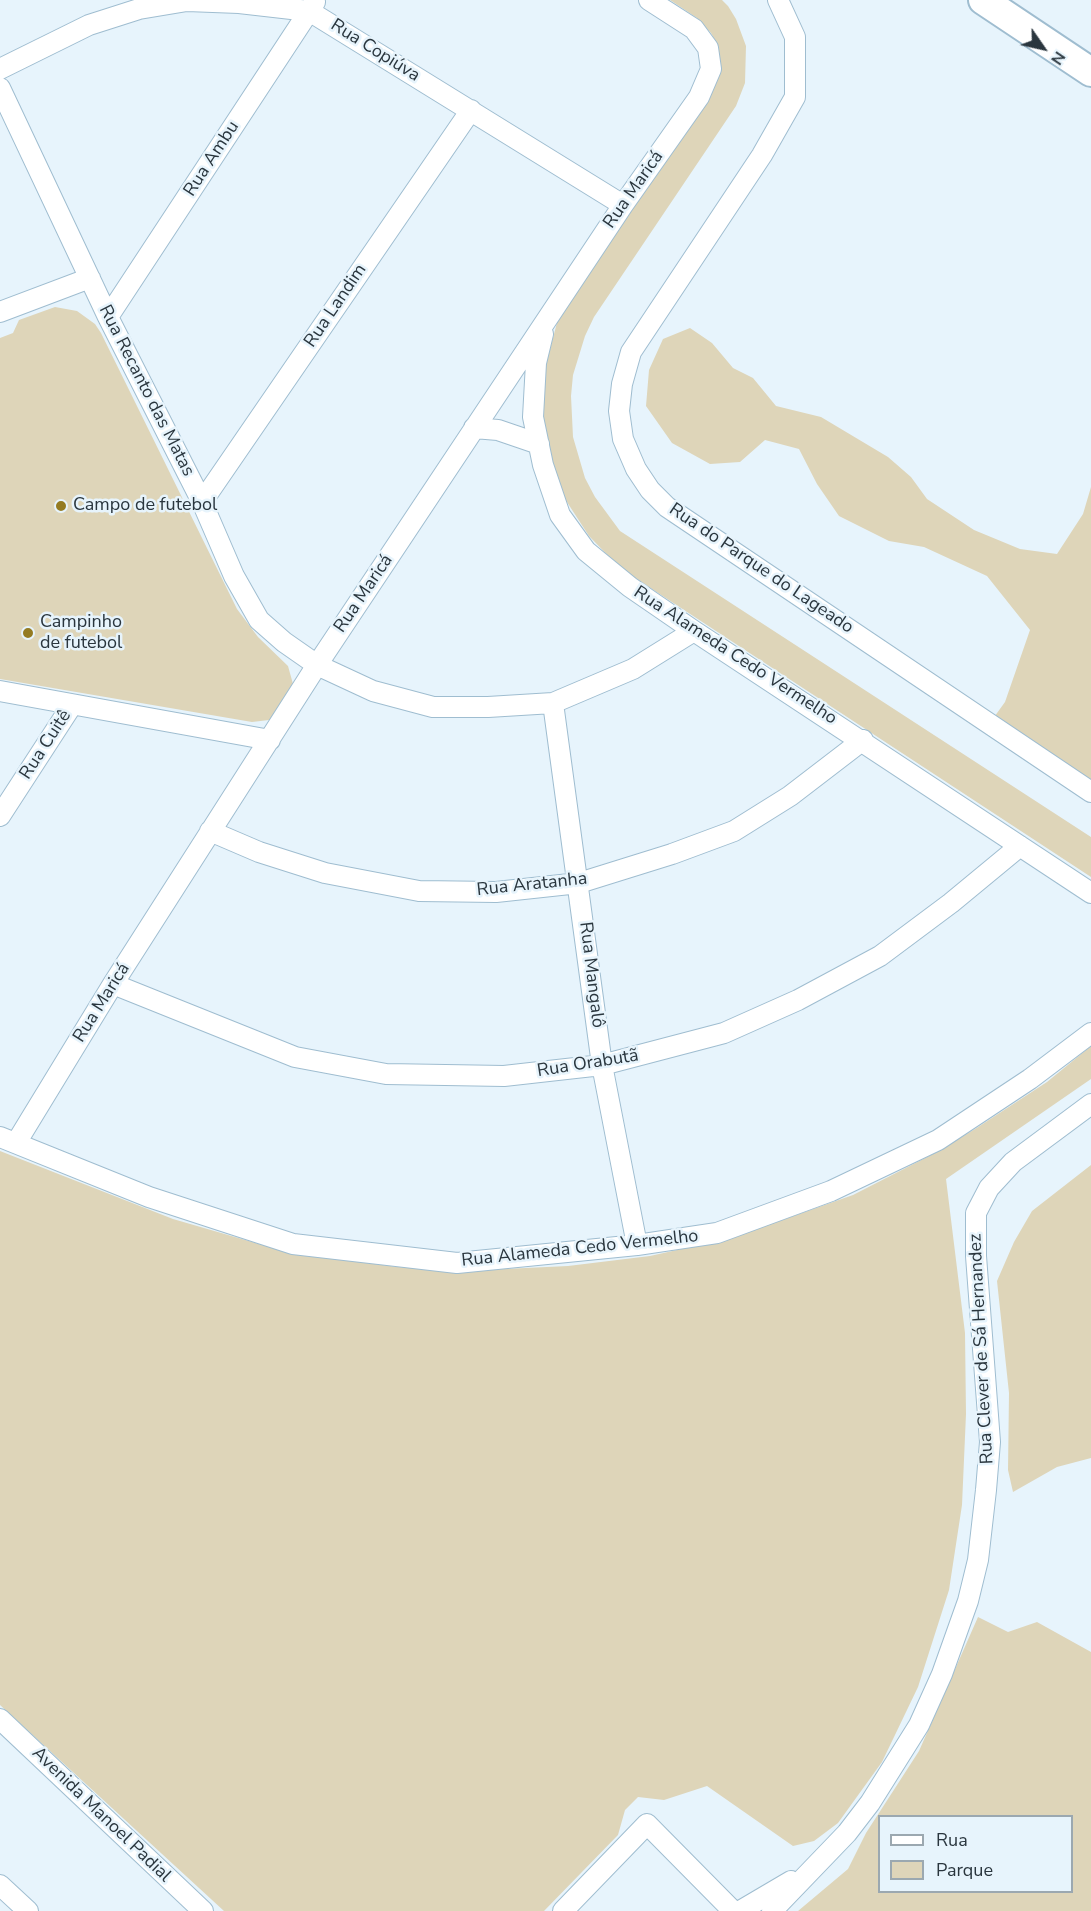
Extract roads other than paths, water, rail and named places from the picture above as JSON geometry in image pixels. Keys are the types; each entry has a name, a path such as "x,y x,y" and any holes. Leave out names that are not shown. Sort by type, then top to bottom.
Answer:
{"highway":[{"path":"983,0 1091,72"}],"street":[{"name":"Rua Maricá","path":"8,1140 113,984 317,664 622,204 699,97 711,69 708,48 694,29 649,0"},
{"name":"Rua do Parque do Lageado","path":"778,0 795,37 795,97 762,155 632,352 622,384 619,411 623,439 636,469 650,490 667,507 1091,792"},
{"name":"Rua Copiúva","path":"0,69 89,25 139,9 187,1 313,6 471,110 622,204"},
{"name":"Rua Ambu","path":"108,318 313,6"},
{"name":"Rua Recanto das Matas","path":"0,88 108,318 202,502 234,576 260,620 284,642 317,664 373,691 433,707 553,703 633,669 694,631"},
{"name":"Rua Landim","path":"202,502 471,110"},
{"path":"0,312 90,278"},
{"name":"Rua Alameda Cedo Vermelho","path":"547,319 536,363 533,417 561,515 586,551 630,587 694,631 863,740 1091,893"},
{"path":"474,428 509,433 539,444"},
{"path":"0,691 270,740"},
{"name":"Rua Mangalô","path":"553,703 602,1065 637,1245"},
{"name":"Rua Cuitê","path":"0,816 72,705"},
{"name":"Rua Aratanha","path":"210,831 259,852 325,873 419,891 496,892 579,883 672,854 734,831 790,796 863,740"},
{"name":"Rua Orabutã","path":"113,984 295,1057 386,1074 504,1076 602,1065 724,1034 798,1000 880,956 1020,846"},
{"name":"Rua Alameda Cedo Vermelho","path":"8,1140 148,1197 293,1244 457,1263 637,1245 717,1233 831,1191 938,1140 1030,1078 1091,1033"},
{"name":"Rua Clever de Sá Hernandez","path":"812,1869 847,1833 870,1803 919,1725 942,1674 973,1581 978,1560 990,1442 976,1256 976,1213 989,1188 1013,1162 1091,1104"},
{"name":"Avenida Manoel Padial","path":"0,1719 202,1911"},
{"path":"562,1911 646,1824 733,1911"},
{"path":"740,1911 812,1869"},
{"path":"772,1911 812,1869"},
{"path":"0,1885 28,1911"}],"place":[{"name":"Campo de futebol","path":"61,506"},
{"name":"Campinho de futebol","path":"28,633"}]}
